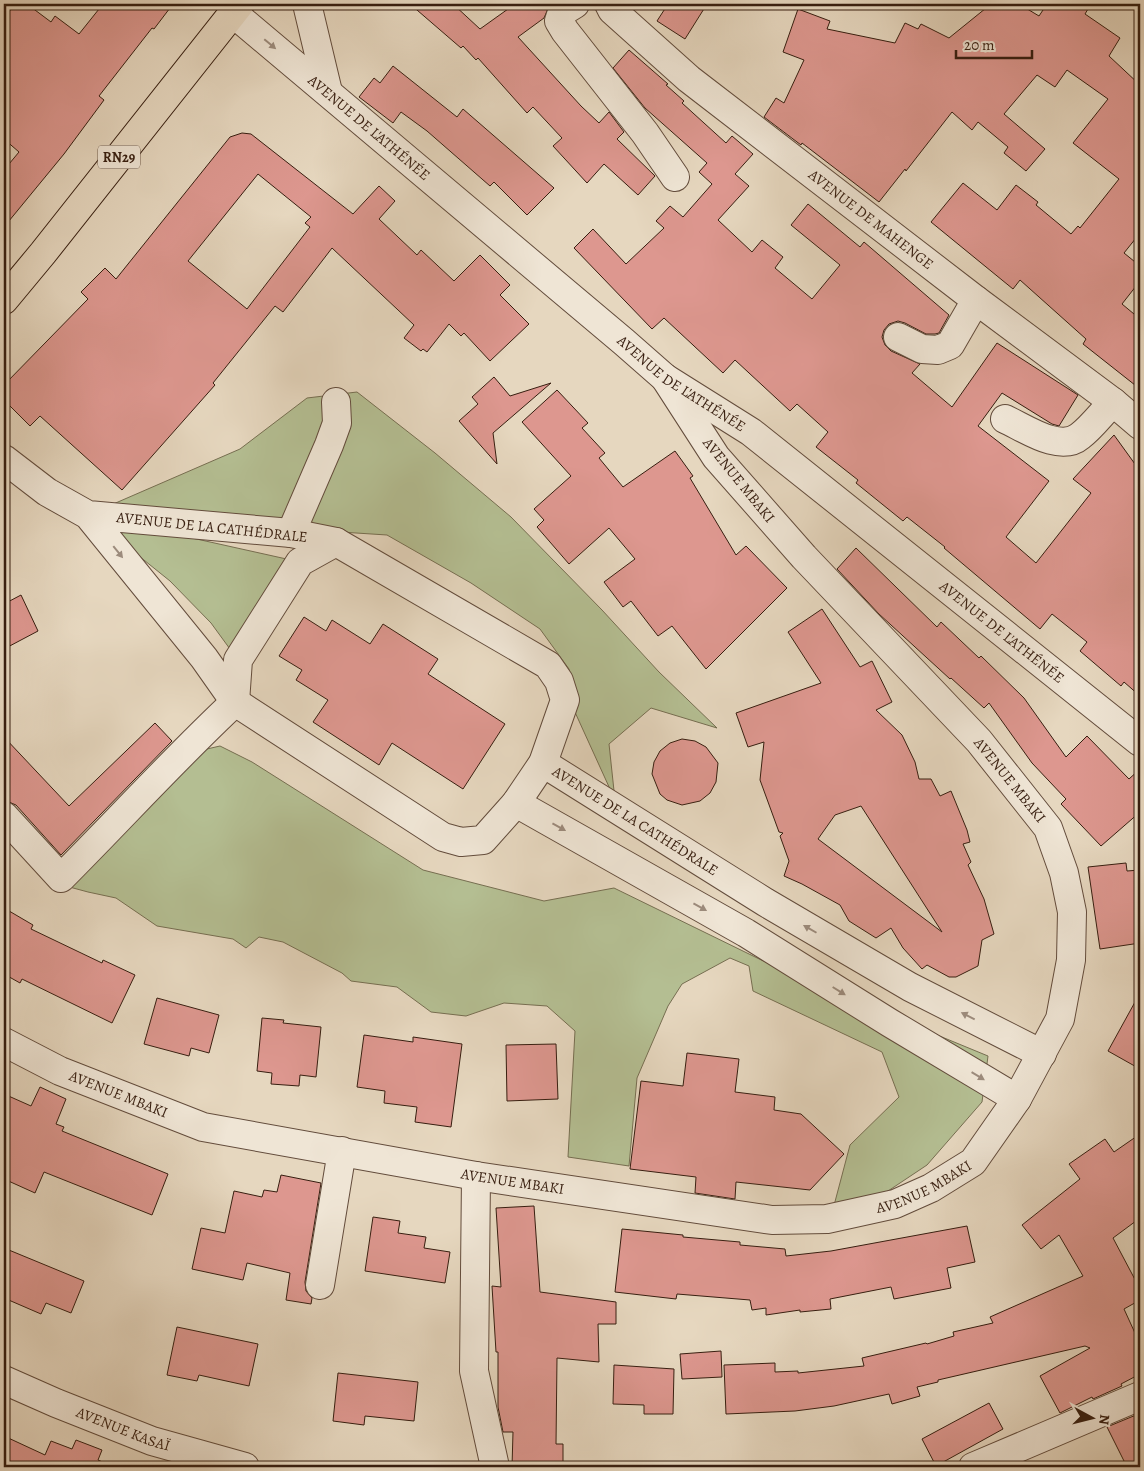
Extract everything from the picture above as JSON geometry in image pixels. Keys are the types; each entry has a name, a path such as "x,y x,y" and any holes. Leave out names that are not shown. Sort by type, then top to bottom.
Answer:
{"main road":[{"name":"RN29","path":"4,300 236,8"}],"street":[{"path":"306,4 328,92"},
{"path":"575,4 562,12 559,21 645,133 675,177"},
{"name":"AVENUE DE MAHENGE","path":"609,4 612,10 689,79 976,300 1113,402 1140,425"},
{"name":"AVENUE DE L'ATHÉNÉE","path":"236,8 328,92 609,329 664,378 751,432 1140,742"},
{"path":"898,337 922,349 938,350 950,345 976,300"},
{"name":"AVENUE MBAKI","path":"4,1042 60,1071 203,1127 476,1176 772,1220 827,1219 895,1204 931,1188 973,1162 1017,1099 1060,1019 1072,960 1072,912 1064,873 1048,828 979,741 804,557 716,457 664,378"},
{"path":"291,534 332,438 336,423 336,402"},
{"path":"1005,419 1056,443 1069,442 1079,438 1113,402"},
{"name":"AVENUE DE LA CATHÉDRALE","path":"4,459 46,492 88,514 291,534 336,542 548,665 559,681 565,700 543,763 765,902 910,987 1042,1054"},
{"name":"AVENUE DE LA CATHÉDRALE","path":"88,514 204,658 235,702"},
{"path":"4,816 61,878 193,741 235,702 238,660 300,562 336,542"},
{"path":"235,702 444,838 461,842 483,840 516,803 543,763"},
{"path":"516,803 746,933 890,1023 1017,1099"},
{"path":"746,933 765,902"},
{"path":"890,1023 910,987"},
{"path":"320,1285 342,1151"},
{"path":"476,1176 474,1371 495,1467"},
{"name":"AVENUE KASAÏ","path":"4,1380 152,1441 245,1467"},
{"path":"973,1467 1140,1396"}],"green space":[{"path":"357,392 435,453 511,517 602,610 659,672 717,728 651,708 609,744 615,800 574,710 569,669 540,629 471,583 387,535 93,516 300,562 238,660 211,623 170,581 88,515 240,449 307,398"},
{"path":"220,746 252,762 423,870 544,901 614,888 794,976 988,1056 982,1102 927,1165 888,1191 832,1213 850,1145 899,1097 882,1052 753,991 749,966 730,958 682,984 668,1006 637,1078 629,1166 568,1157 575,1031 547,1006 504,1003 466,1016 431,1012 397,987 351,981 342,973 283,942 259,937 246,948 233,939 157,926 116,898 62,885 185,754"}],"building":[{"path":"15,4 27,4 51,22 55,16 79,34 103,4 173,4 99,96 104,100 64,154 4,227 4,170 19,152 4,139 4,18"},
{"path":"410,4 453,4 480,29 515,4 550,4 544,18 518,37 599,123 609,112 624,132 617,139 655,176 638,195 604,164 587,183 553,146 562,138 533,107 527,113 478,58 476,60 463,46 461,48"},
{"path":"668,4 707,4 685,39 657,21"},
{"path":"991,4 1019,4 1039,16 1047,4 1091,4 1085,14 1120,38 1109,56 1140,85 1140,233 1124,253 1140,266 1140,281 1122,304 1140,319 1140,389 1083,344 1086,339 1020,280 1013,289 931,222 963,183 997,210 1016,185 1038,202 1036,205 1071,234 1078,226 1080,228 1119,179 1073,143 1108,99 1067,70 1055,87 1037,75 1004,114 1045,149 1026,171 1004,153 1008,147 978,122 972,130 952,112 879,202 802,143 801,145 764,117 776,98 784,103 804,60 783,52 798,9 830,21 827,29 895,43 905,23 918,29 921,24 949,38"},
{"path":"629,50 668,84 666,85 684,101 682,103 726,143 732,136 753,154 735,174 749,186 718,220 752,252 762,240 783,257 775,268 812,299 840,265 791,225 808,204 860,247 864,242 949,315 939,333 926,334 898,321 889,324 884,330 882,337 885,345 891,351 920,364 912,373 952,407 997,343 1078,395 1059,426 1052,424 1002,393 978,426 1049,481 1006,537 1036,563 1091,493 1073,479 1114,435 1140,471 1140,696 1124,682 1121,686 1080,651 1087,642 1052,614 1040,629 945,547 907,517 903,521 856,483 858,480 816,447 828,432 797,404 790,411 735,360 723,373 664,318 652,329 574,248 593,229 626,264 664,228 656,221 670,206 683,217 712,184 699,172 707,163 645,108 613,68"},
{"path":"393,66 457,117 463,109 554,188 527,215 494,182 490,186 427,131 401,112 393,123 359,97 374,78 380,83"},
{"path":"242,133 251,134 353,214 379,186 395,201 379,219 417,255 421,250 454,281 480,255 510,285 500,295 529,324 490,361 464,333 461,336 449,324 427,352 423,349 421,351 404,338 414,325 332,248 283,312 275,306 213,383 215,385 122,490 40,416 30,426 4,400 4,385 88,299 81,292 105,268 116,279 230,137","holes":["258,174 311,217 305,223 310,227 247,309 188,261"]},
{"path":"494,377 510,396 551,383 493,433 497,464 459,421 478,404 472,397"},
{"path":"557,390 588,423 582,428 605,453 599,458 623,487 675,451 693,476 690,478 736,555 746,546 787,588 706,669 672,626 658,636 631,601 623,607 604,582 635,559 609,528 569,564 537,527 544,520 534,509 571,476 522,422"},
{"path":"856,548 937,627 941,622 979,658 981,656 1024,698 1066,757 1087,736 1129,779 1140,769 1140,812 1101,846 1061,804 1066,799 1032,763 989,703 984,708 950,679 879,614 837,569"},
{"path":"21,595 38,631 4,649 4,604"},
{"path":"822,609 860,667 872,661 892,702 876,710 902,735 915,762 919,779 931,779 940,796 951,791 970,842 963,844 971,862 968,865 984,899 994,934 982,940 978,966 956,977 949,977 927,965 922,969 903,948 891,928 876,938 849,921 840,905 784,876 789,861 780,836 783,833 779,832 760,780 764,742 748,747 736,713 821,683 788,632","holes":["861,806 942,932 818,839 835,815"]},
{"path":"304,617 326,631 332,620 370,644 383,624 438,659 428,674 505,724 463,789 392,743 379,765 313,722 328,700 296,680 302,670 279,656"},
{"path":"155,723 172,741 61,855 16,805 4,800 4,737 69,806"},
{"path":"682,739 695,741 706,747 718,763 716,782 710,793 700,801 682,805 667,800 660,794 652,774 654,762 660,751 670,743"},
{"path":"1126,863 1127,871 1140,870 1140,943 1100,949 1088,867"},
{"path":"4,908 33,925 31,929 102,963 103,960 135,975 112,1023 22,979 20,983 4,974"},
{"path":"1140,993 1140,1069 1108,1051"},
{"path":"157,998 219,1015 209,1053 191,1048 189,1056 144,1044"},
{"path":"262,1018 284,1020 283,1023 321,1027 316,1077 300,1075 299,1086 271,1084 272,1073 257,1071"},
{"path":"364,1035 413,1042 413,1037 462,1044 451,1127 415,1122 417,1107 384,1103 385,1091 357,1087"},
{"path":"556,1044 558,1099 507,1101 506,1045"},
{"path":"687,1053 739,1059 735,1092 775,1097 774,1110 801,1114 844,1154 810,1190 736,1182 735,1199 695,1193 696,1177 630,1169 641,1081 683,1086"},
{"path":"40,1087 66,1099 56,1124 64,1127 62,1131 168,1174 152,1215 44,1172 35,1193 4,1179 4,1094 31,1106"},
{"path":"1140,1134 1140,1218 1113,1238 1140,1289 1140,1300 1124,1309 1140,1344 1140,1374 1121,1384 1122,1386 1093,1399 1092,1397 1060,1413 1040,1376 1090,1348 1085,1346 938,1380 938,1382 917,1387 920,1396 892,1404 889,1394 834,1406 795,1411 726,1414 724,1365 775,1363 775,1372 798,1371 798,1373 864,1366 862,1358 927,1344 954,1336 953,1332 993,1323 990,1317 1083,1276 1059,1235 1041,1249 1022,1225 1080,1179 1069,1164 1105,1139 1114,1152"},
{"path":"281,1175 321,1183 305,1282 306,1291 312,1298 311,1304 286,1300 290,1273 247,1263 243,1280 192,1269 201,1228 225,1233 234,1191 262,1197 264,1190 277,1192"},
{"path":"534,1206 540,1292 616,1302 616,1324 598,1324 599,1362 557,1358 556,1444 563,1444 563,1467 512,1467 513,1432 503,1432 498,1407 498,1352 496,1352 492,1286 501,1287 496,1208"},
{"path":"373,1217 400,1221 398,1233 426,1237 424,1248 450,1252 445,1283 365,1271"},
{"path":"967,1226 975,1262 947,1268 951,1288 894,1299 891,1287 830,1299 831,1309 800,1312 800,1310 766,1315 766,1308 752,1310 750,1300 677,1294 676,1299 615,1292 622,1229 740,1242 740,1245 785,1249 786,1256 831,1251"},
{"path":"4,1248 84,1281 71,1313 46,1303 41,1314 4,1298"},
{"path":"177,1327 258,1344 249,1386 199,1375 197,1381 167,1375"},
{"path":"721,1351 722,1377 682,1379 680,1354"},
{"path":"614,1365 674,1369 673,1414 644,1414 644,1405 613,1404"},
{"path":"338,1373 418,1382 414,1421 365,1416 364,1425 333,1421"},
{"path":"989,1403 1003,1429 936,1466 922,1439"},
{"path":"1136,1415 1140,1422 1140,1467 1127,1467 1107,1427"},
{"path":"4,1436 45,1455 51,1441 72,1449 76,1440 102,1450 98,1460 114,1467 4,1467"}]}
